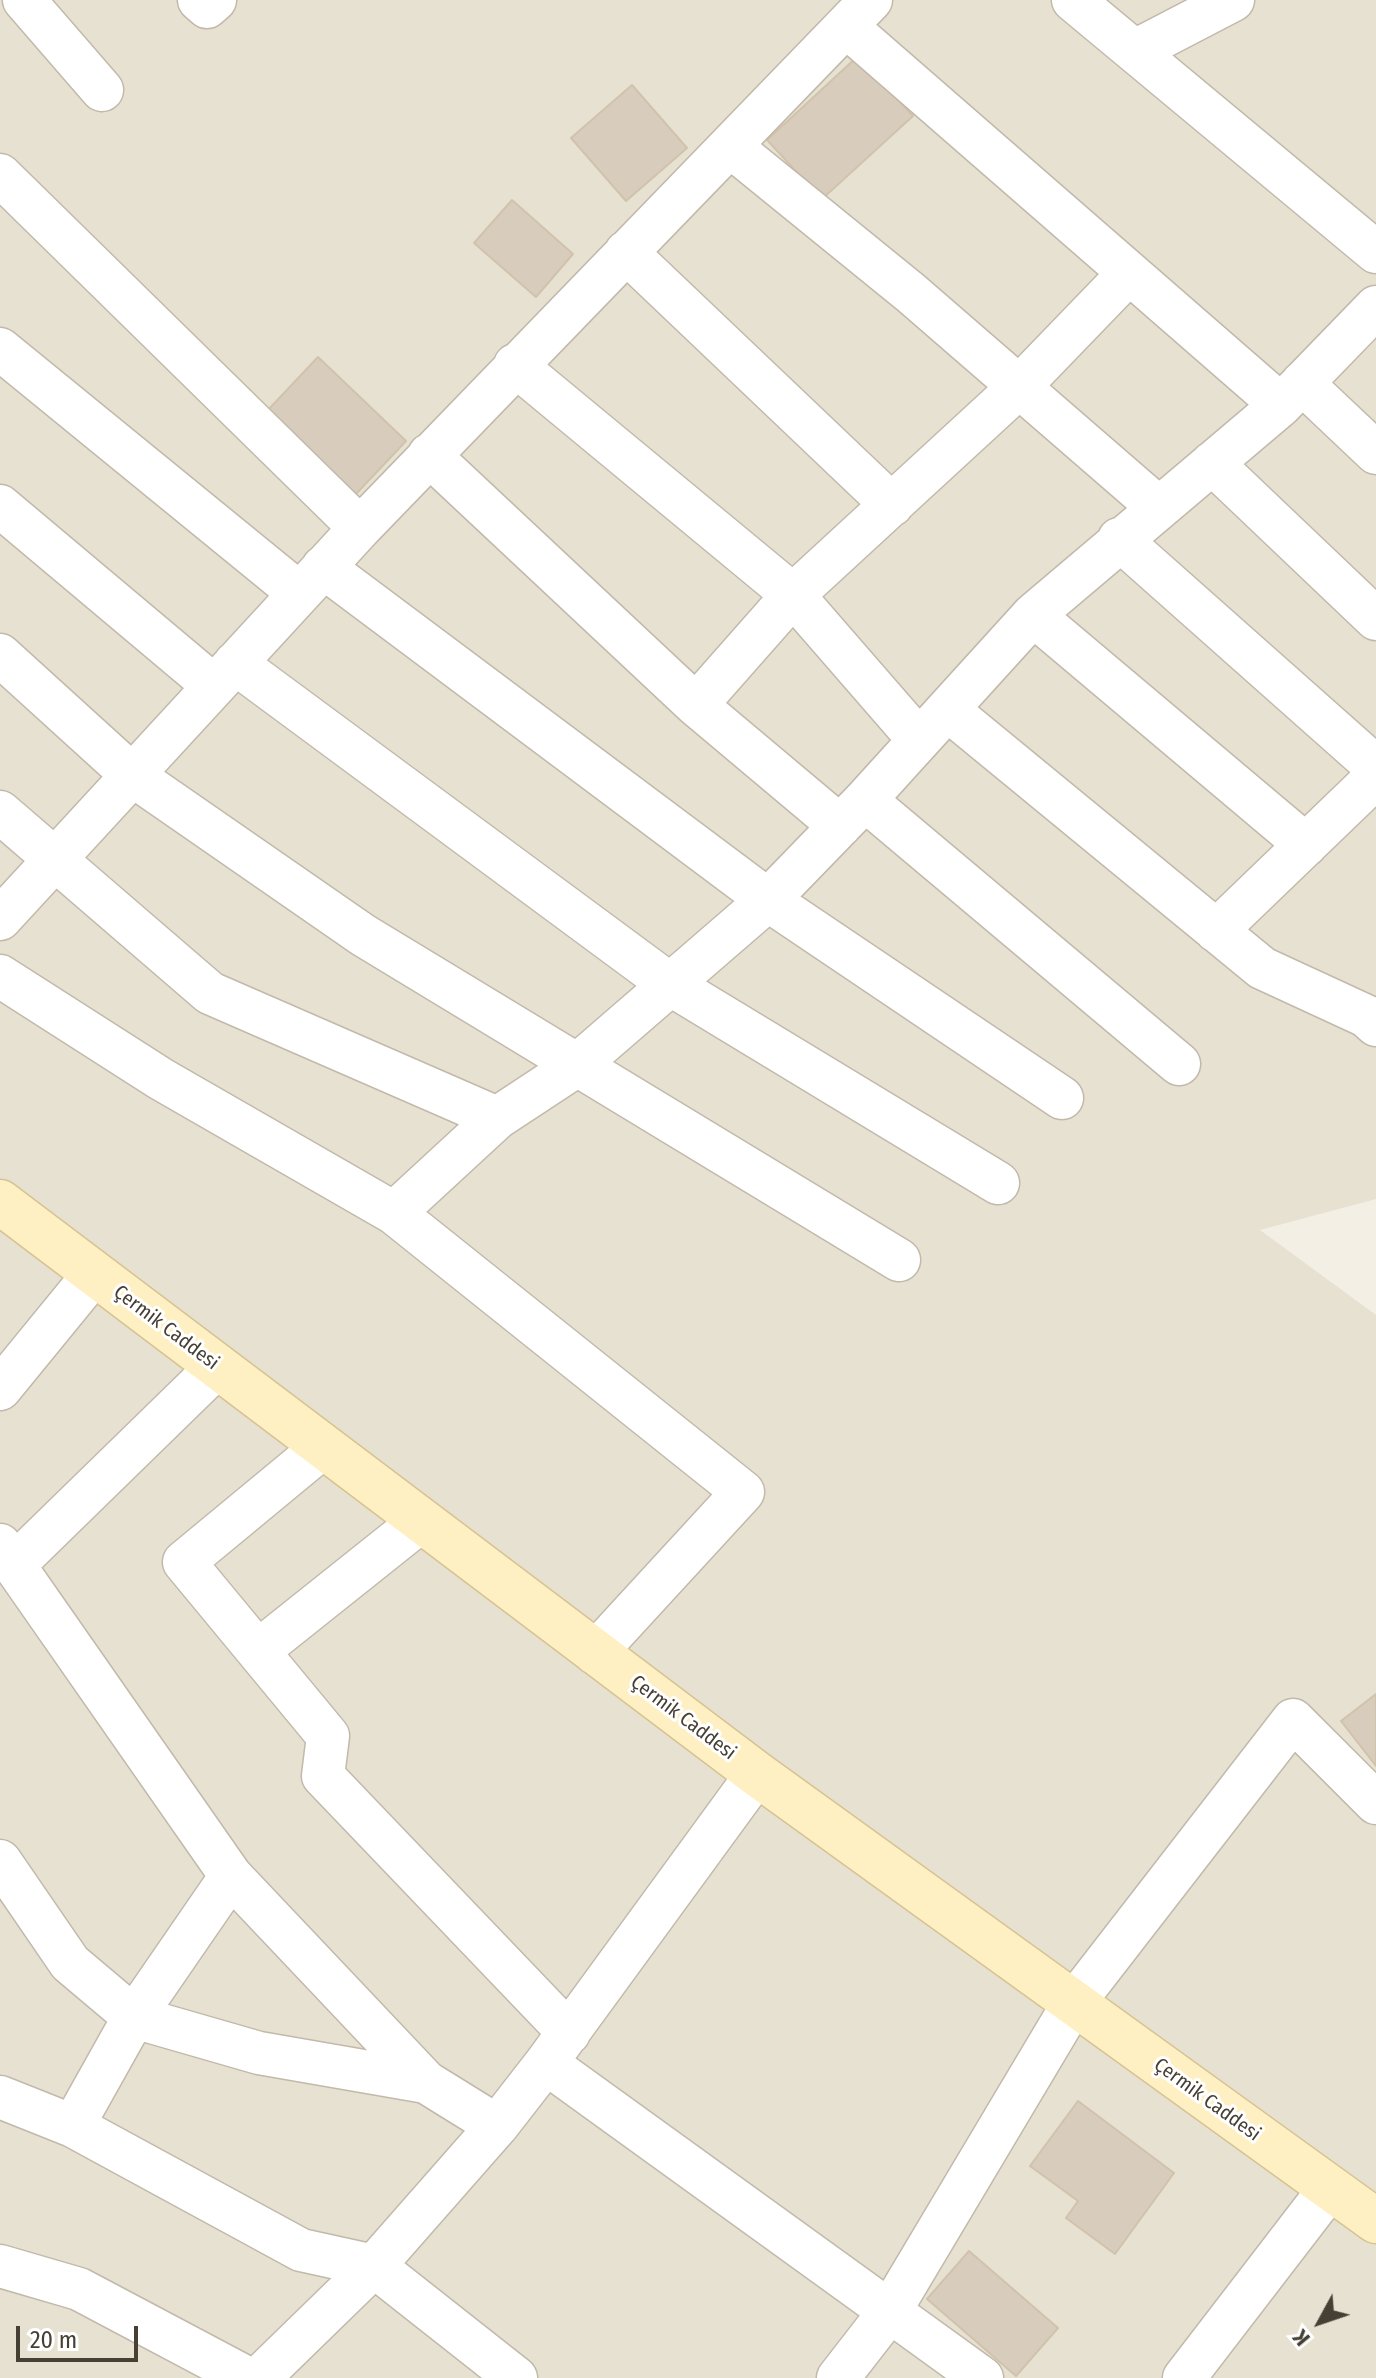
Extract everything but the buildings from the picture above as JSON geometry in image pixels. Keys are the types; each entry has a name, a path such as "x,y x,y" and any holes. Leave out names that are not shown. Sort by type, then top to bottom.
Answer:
{"main road":[{"name":"Çermik Caddesi","path":"0,1202 757,1774 1376,2221"}],"street":[{"path":"24,0 102,90"},
{"path":"199,0 207,7 215,0"},
{"path":"1073,0 1376,252"},
{"path":"1135,51 1233,0"},
{"path":"0,919 429,455 859,13 1129,273 1376,453"},
{"path":"730,146 911,293 1159,508"},
{"path":"0,175 360,528"},
{"path":"626,252 892,505"},
{"path":"696,705 793,595 1019,387 1129,273"},
{"path":"394,1213 497,1118 576,1066 668,983 768,900 948,710 1033,615 1291,394 1376,307"},
{"path":"0,349 311,580 768,900 1062,1098"},
{"path":"515,365 793,595 919,740"},
{"path":"429,455 696,705 852,813 1179,1064"},
{"path":"1212,463 1376,619"},
{"path":"0,506 224,674 668,983 998,1183"},
{"path":"1119,539 1376,767"},
{"path":"1033,615 1306,845"},
{"path":"0,655 132,775 363,935 899,1260"},
{"path":"948,710 1262,968 1366,1016 1376,1025"},
{"path":"1216,931 1376,777"},
{"path":"0,812 210,993 497,1118"},
{"path":"0,976 161,1079 394,1213 743,1492 595,1653"},
{"path":"0,1389 94,1274"},
{"path":"217,1367 7,1555 231,1876 426,2082 497,2126"},
{"path":"323,1447 184,1562 328,1736 323,1776 558,2048 890,2311 982,2378"},
{"path":"258,1651 421,1521"},
{"path":"838,2378 890,2311 1073,2004 1293,1720 1376,1803"},
{"path":"259,2378 374,2266 497,2126 558,2048 757,1774"},
{"path":"0,1861 70,1963 134,2017 259,2053 426,2082"},
{"path":"73,2126 134,2017 231,1876"},
{"path":"0,2097 73,2126 301,2250 374,2266 516,2378"},
{"path":"1184,2378 1330,2188"},
{"path":"0,2266 79,2289 247,2378"}],"shaded area":[{"path":"0,0 1376,0 1376,1199 1260,1230 1376,1315 1376,2378 0,2378"}]}
